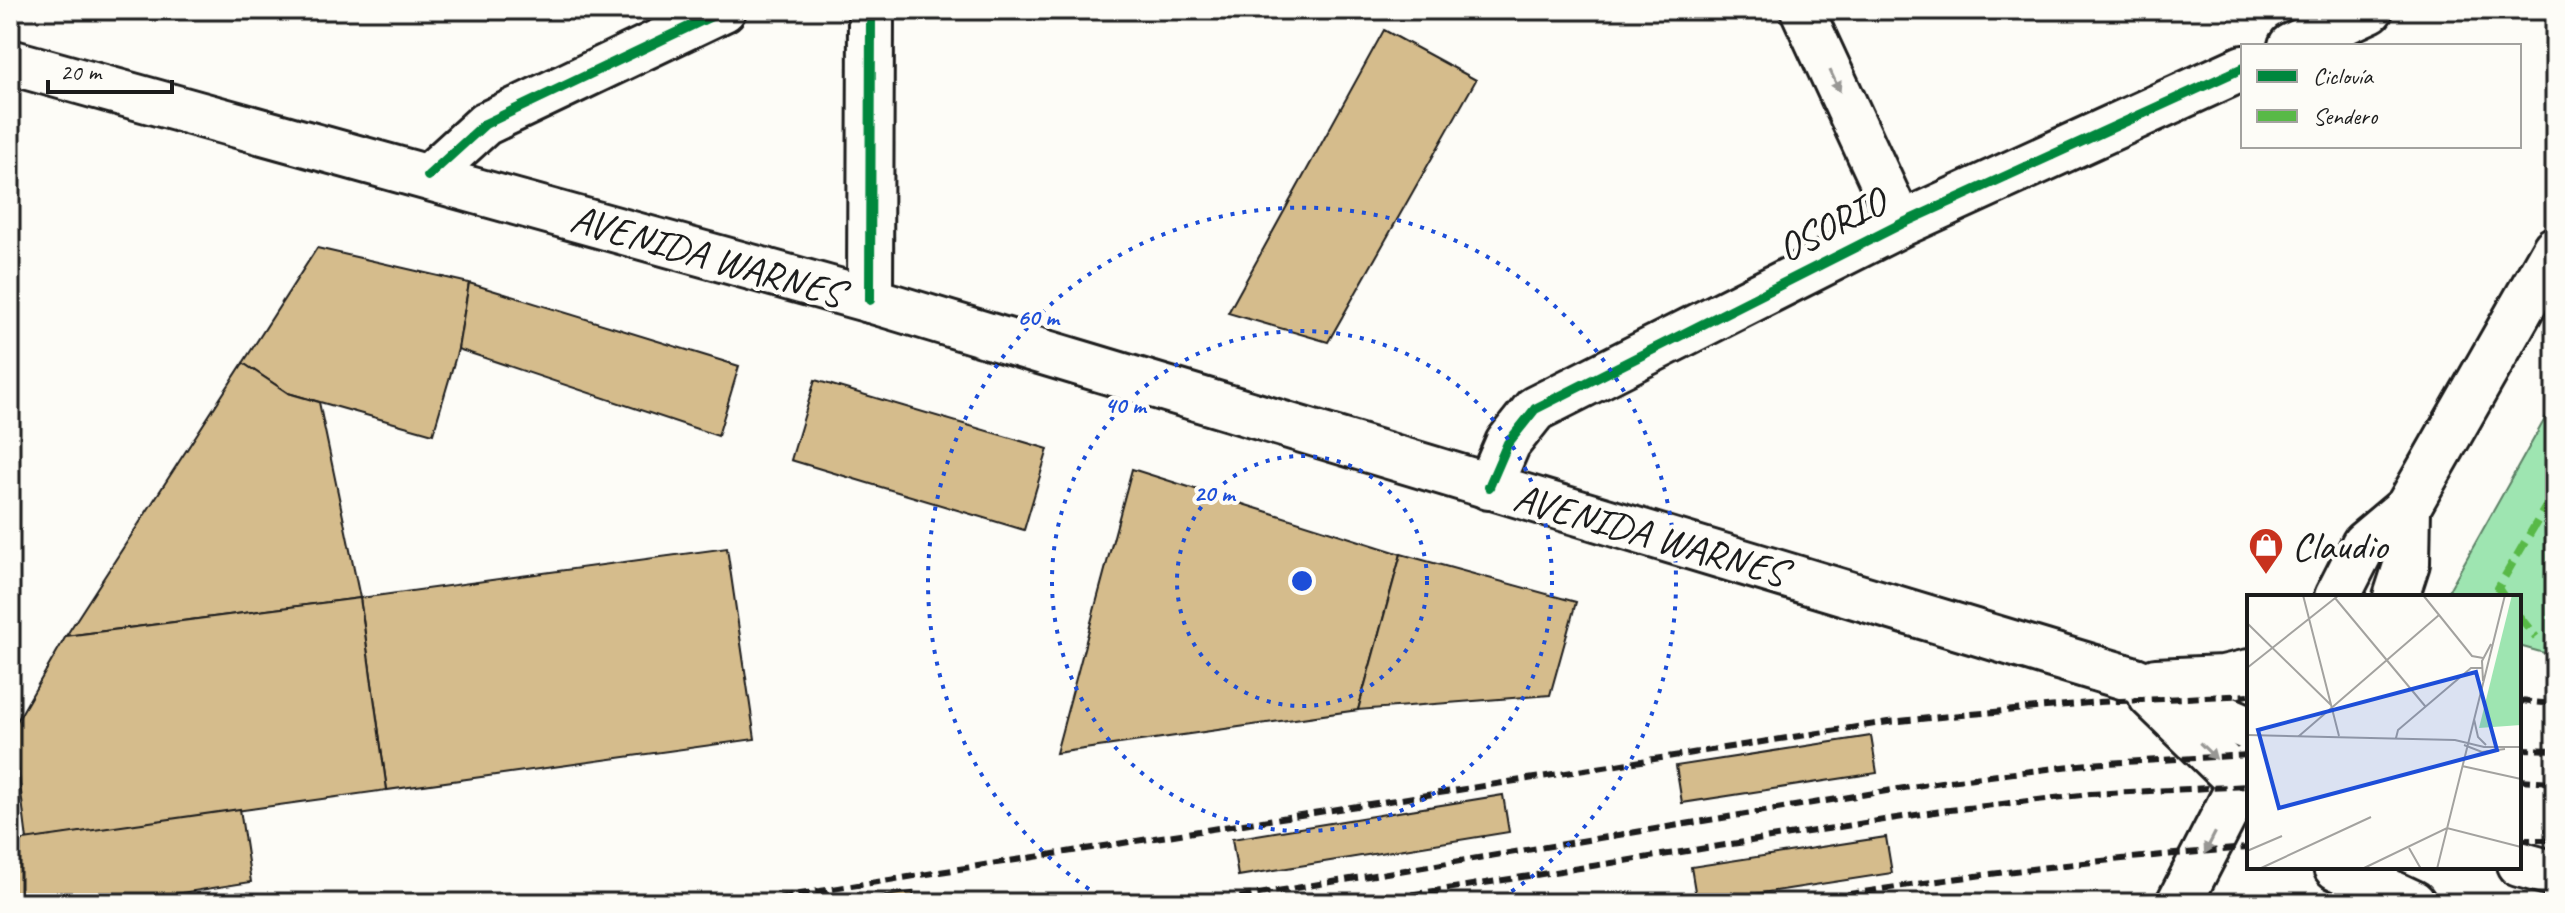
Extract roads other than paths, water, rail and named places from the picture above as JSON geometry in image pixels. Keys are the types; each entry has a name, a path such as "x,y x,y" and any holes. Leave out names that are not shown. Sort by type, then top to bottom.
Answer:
{"main road":[{"path":"870,300 871,10"},
{"path":"2295,44 2370,10"},
{"name":"AVENIDA WARNES","path":"10,62 870,300 2135,680 2247,727"},
{"name":"OSORIO","path":"1489,487 1508,443 1535,409 1901,224 2241,69"},
{"path":"2338,595 2364,544 2408,507 2555,249"},
{"path":"2397,595 2407,563 2408,507"},
{"path":"2135,680 2223,678 2247,672"},
{"name":"AVENIDA WARNES","path":"2135,680 2246,781"},
{"path":"2179,903 2246,781"},
{"path":"2521,865 2555,874"},
{"path":"2340,869 2413,903"}],"street":[{"path":"428,176 485,124 724,10"},
{"path":"1802,10 1901,224"}],"railway":[{"path":"744,903 1888,722 2099,702 2247,695"},
{"path":"2521,701 2555,704"},
{"path":"2521,749 2555,750"},
{"path":"1204,903 1941,782 2088,764 2247,755"},
{"path":"2521,780 2555,782"},
{"path":"1358,903 1941,811 2090,794 2247,786"},
{"path":"2521,840 2555,840"},
{"path":"1794,903 2021,870 2247,848"}],"place":[{"name":"Claudio","path":"2266,576"}]}
